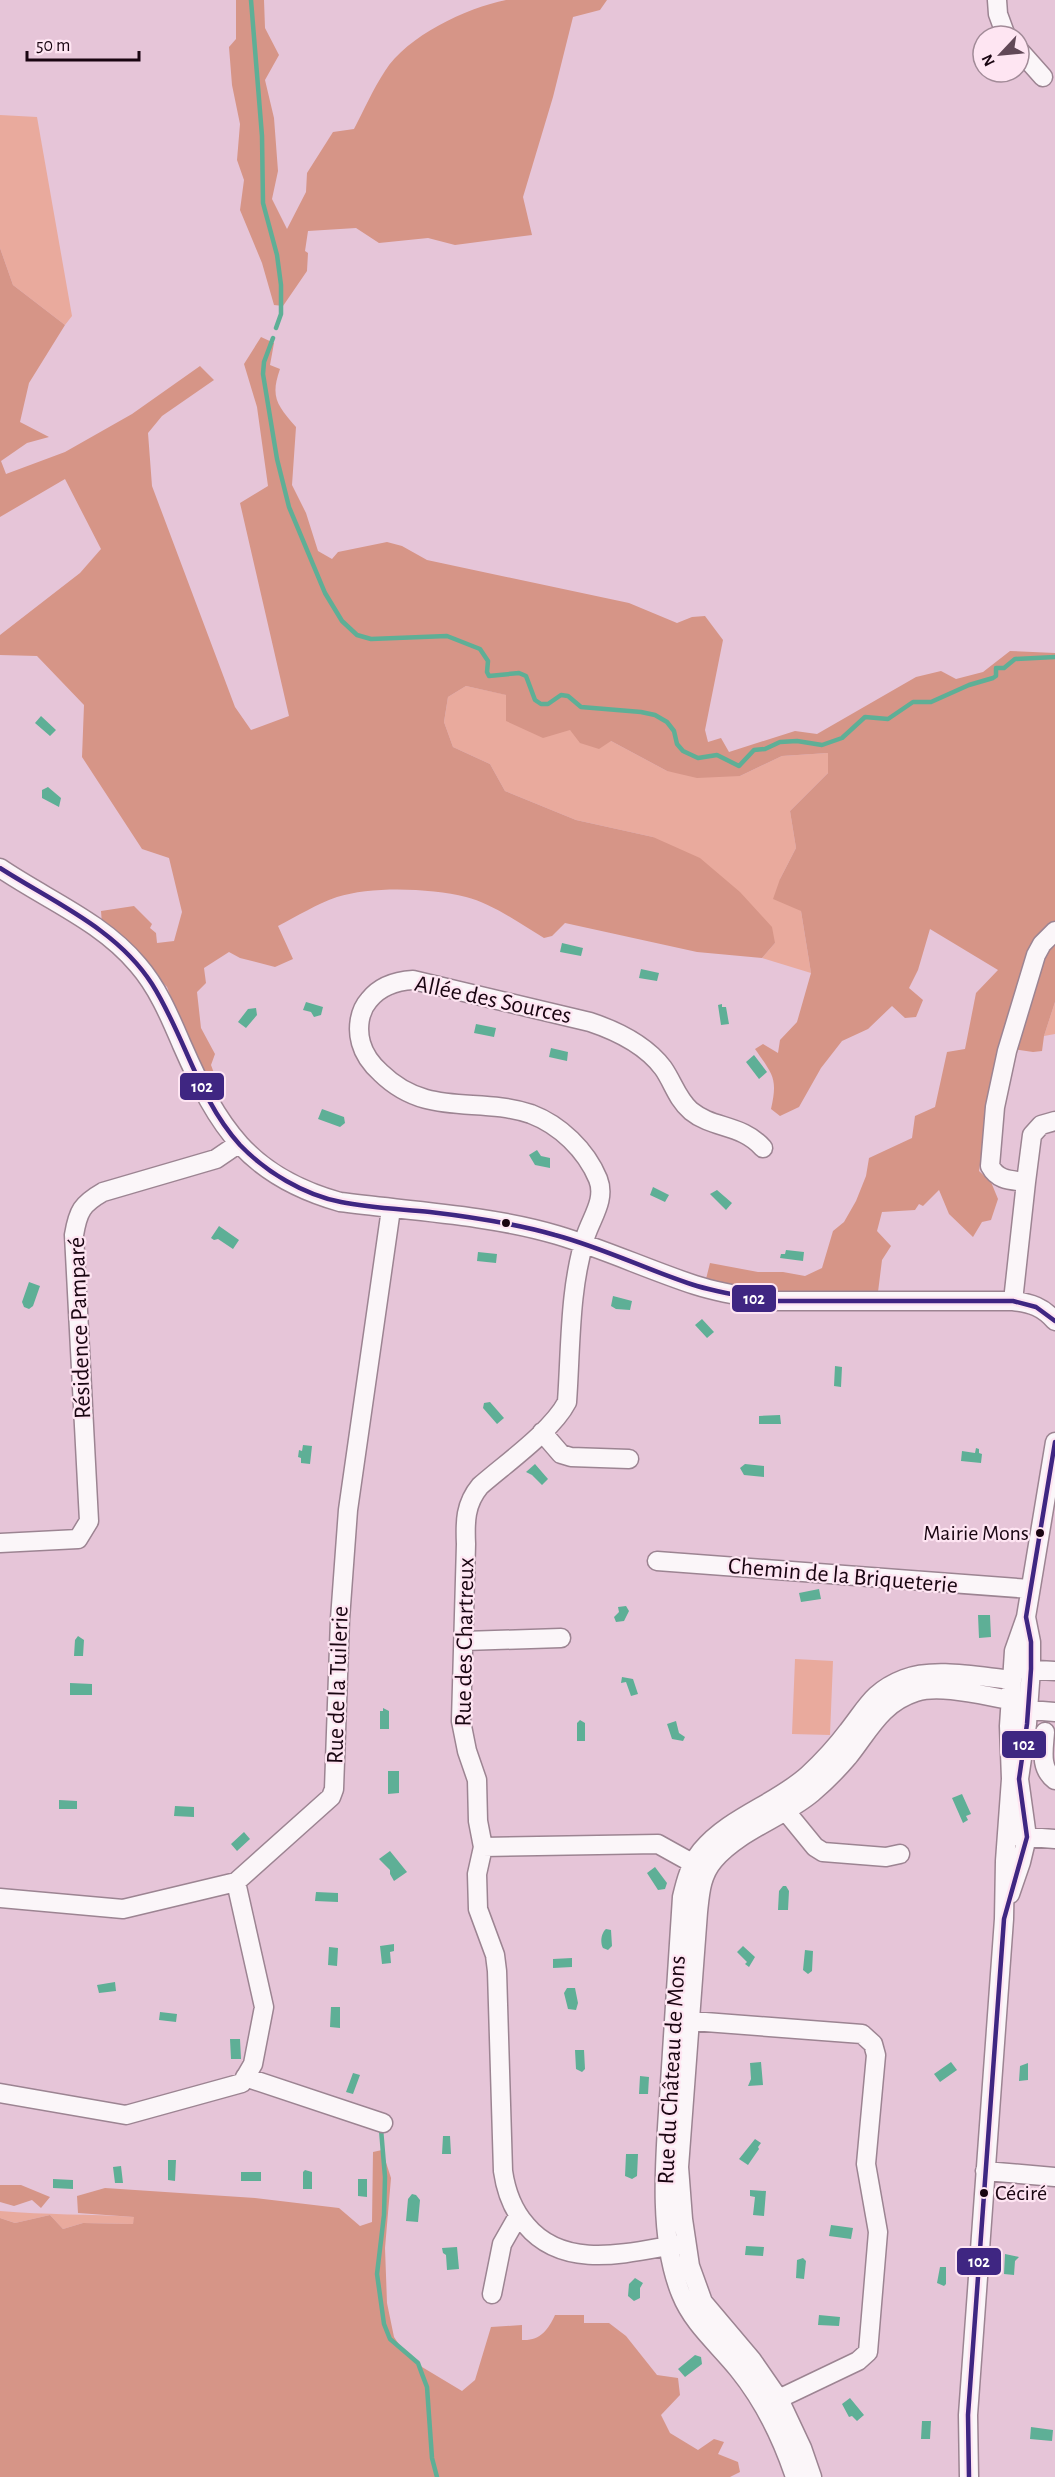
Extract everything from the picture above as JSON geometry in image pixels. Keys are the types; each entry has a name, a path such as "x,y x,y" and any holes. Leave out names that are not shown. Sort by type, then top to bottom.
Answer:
{"street":[{"path":"997,0 1002,24"},
{"path":"1031,64 1043,77"},
{"path":"0,868 109,936 140,966 163,1003 209,1104 238,1144 265,1167 289,1183 314,1195 340,1202 508,1223 585,1244 702,1287 771,1301 1013,1301 1031,1303 1054,1318"},
{"path":"1026,1182 1002,1179 994,1174 990,1166 995,1107 1007,1051 1036,955 1042,944 1055,931"},
{"name":"Allée des Sources","path":"585,1244 599,1201 600,1187 595,1173 581,1151 558,1129 531,1114 426,1100 405,1092 390,1081 368,1058 359,1036 363,1008 378,991 401,981 427,982 600,1025 636,1043 651,1055 662,1067 679,1096 691,1110 708,1121 749,1135 764,1148"},
{"path":"1013,1301 1032,1135 1041,1125 1055,1121"},
{"name":"Résidence Pamparé","path":"0,1543 78,1539 89,1521 74,1234 77,1217 86,1201 103,1192 216,1159 238,1144"},
{"name":"Rue de la Tuilerie","path":"0,1898 123,1909 236,1882 325,1804 334,1789 340,1618 348,1510 391,1209"},
{"name":"Rue des Chartreux","path":"585,1244 575,1278 567,1402 562,1412 542,1432 480,1486 472,1495 467,1506 460,1721 477,1779 478,1821 483,1847 477,1874 478,1910 495,1955 505,2187 518,2216 530,2231 544,2241 570,2253 602,2255 678,2244"},
{"path":"542,1432 561,1454 571,1457 629,1459"},
{"path":"1004,1919 1012,1884 1025,1849 1026,1837 1019,1779 1031,1709 1031,1672 1014,1651 1026,1617 1055,1442"},
{"name":"Chemin de la Briqueterie","path":"657,1561 1030,1589"},
{"path":"464,1641 561,1638"},
{"name":"Rue du Château de Mons","path":"929,1681 1031,1672"},
{"name":"Rue du Château de Mons","path":"812,2477 802,2448 771,2402 691,2315 680,2291 678,2244 663,2180 682,2020 682,1897 700,1866 707,1845 724,1830 781,1806 850,1729 870,1713 873,1696 894,1683 912,1676 1031,1709"},
{"path":"1031,1709 1050,1734 1043,1760 1055,1780"},
{"path":"969,2477 968,2415 1004,1919 1011,1779 1009,1743 1031,1709"},
{"path":"781,1806 815,1847 823,1852 886,1857 900,1854"},
{"path":"1007,1835 1055,1839"},
{"path":"483,1847 647,1844 666,1847 700,1866"},
{"path":"0,2092 126,2115 242,2084 253,2064 264,2007 236,1882"},
{"path":"682,2020 862,2034 873,2044 876,2055 866,2164 878,2232 868,2352 858,2361 771,2402"},
{"path":"245,2077 383,2123"},
{"path":"985,2171 1055,2177"},
{"path":"492,2294 502,2244 518,2216"},
{"name":"Rue du Château de Mons","path":"771,2402 782,2443 795,2477"}],"shaded area":[{"path":"236,0 264,0 265,28 279,55 265,80 274,118 278,171 272,199 287,229 306,192 307,173 333,132 354,129 385,71 395,58 422,35 456,17 506,0 607,0 600,10 573,17 553,97 523,197 532,235 455,245 428,238 379,243 356,228 308,231 305,251 308,253 307,271 283,306 274,305 262,263 240,210 244,180 237,160 240,124 232,85 229,47 236,39"},
{"path":"0,115 37,117 72,316 65,325 13,285 0,248"},
{"path":"0,248 13,285 65,325 29,383 20,422 49,437 27,443 1,461 6,474 65,452 132,414 200,366 214,380 162,416 148,433 152,486 235,707 251,730 289,716 240,503 268,486 257,407 244,364 261,337 274,343 270,365 280,369 276,387 277,400 296,427 292,485 306,513 318,551 332,559 338,552 387,542 402,546 427,560 629,603 677,623 692,617 705,616 723,640 705,730 708,742 721,738 729,752 795,731 817,734 916,677 941,671 956,679 983,672 1010,651 1055,653 1055,1002 1044,1036 1042,1051 1013,1049 987,1121 979,1171 991,1182 998,1199 991,1220 982,1222 973,1237 949,1214 939,1190 923,1206 919,1204 915,1210 882,1212 877,1231 891,1246 882,1260 878,1292 760,1292 706,1279 710,1263 758,1272 783,1272 805,1276 822,1268 833,1231 844,1222 856,1201 866,1176 869,1158 912,1138 915,1116 935,1107 947,1052 965,1049 976,993 998,970 930,929 918,970 909,988 923,1000 916,1017 905,1018 892,1006 868,1029 842,1041 821,1068 799,1107 780,1116 771,1109 774,1090 772,1077 755,1049 763,1044 778,1053 780,1040 797,1022 811,973 801,911 773,899 780,879 796,848 790,811 828,773 828,753 782,756 740,776 697,778 667,771 611,741 599,749 580,743 570,730 543,738 506,721 506,695 466,686 448,697 444,722 453,747 490,764 505,791 576,820 653,837 700,858 740,892 772,927 775,943 762,958 697,952 565,923 552,936 544,938 506,915 466,897 419,890 351,893 337,897 278,926 293,959 275,967 240,958 229,952 204,968 206,983 197,992 201,1028 215,1054 211,1065 218,1084 211,1091 167,987 102,924 101,911 134,906 152,924 150,928 156,933 157,943 174,941 182,912 169,858 142,849 82,757 84,705 37,656 0,655 0,635 80,573 101,549 65,479 0,517"},
{"path":"466,686 507,695 570,730 611,741 667,771 740,776 782,756 828,753 828,773 790,811 796,848 780,879 801,911 811,973 762,958 775,943 653,837 576,820 505,791 490,764 453,747 444,722 448,697"},
{"path":"41,716 56,730 50,736 35,723"},
{"path":"48,787 61,798 59,807 42,798 42,790"},
{"path":"562,943 583,948 581,956 560,952"},
{"path":"641,969 659,973 657,981 639,978"},
{"path":"306,1002 323,1007 321,1015 314,1017 311,1012 303,1010"},
{"path":"1055,1002 1055,1034 1044,1036"},
{"path":"722,1004 722,1007 726,1007 729,1024 721,1025 718,1005"},
{"path":"256,1008 257,1015 246,1028 238,1022 248,1009"},
{"path":"476,1024 496,1028 494,1037 474,1033"},
{"path":"551,1048 568,1052 567,1061 549,1057"},
{"path":"754,1055 767,1072 759,1079 746,1062"},
{"path":"322,1109 344,1117 345,1123 340,1127 318,1119"},
{"path":"537,1150 541,1156 550,1158 550,1168 535,1165 529,1155"},
{"path":"653,1187 669,1195 665,1202 650,1195"},
{"path":"717,1190 732,1203 726,1210 710,1194"},
{"path":"219,1226 239,1240 233,1249 218,1239 211,1238"},
{"path":"786,1250 804,1252 803,1261 780,1258"},
{"path":"478,1252 497,1254 496,1263 477,1261"},
{"path":"29,1282 40,1286 33,1306 29,1309 24,1307 22,1302"},
{"path":"613,1296 632,1301 630,1310 616,1309 611,1306"},
{"path":"702,1319 714,1332 707,1338 695,1325"},
{"path":"835,1366 842,1367 841,1387 834,1386"},
{"path":"490,1402 504,1418 497,1424 483,1408 484,1403"},
{"path":"780,1415 781,1424 759,1424 759,1416"},
{"path":"303,1445 312,1446 310,1464 301,1463 301,1458 298,1457"},
{"path":"976,1448 982,1454 981,1463 961,1461 962,1451 975,1453"},
{"path":"535,1464 548,1479 542,1485 526,1472"},
{"path":"745,1464 764,1466 764,1477 744,1475 740,1468"},
{"path":"819,1589 821,1599 801,1602 799,1593"},
{"path":"626,1606 629,1611 624,1621 616,1622 614,1617 619,1612 618,1607"},
{"path":"978,1615 990,1615 991,1637 979,1638"},
{"path":"78,1636 84,1640 83,1656 74,1656 75,1640"},
{"path":"795,1659 833,1661 830,1735 792,1734"},
{"path":"622,1677 633,1679 638,1694 631,1696 626,1682 621,1683"},
{"path":"70,1683 92,1684 92,1695 70,1695"},
{"path":"383,1708 389,1711 389,1729 380,1729 380,1711 383,1711"},
{"path":"580,1720 585,1723 585,1741 577,1741 577,1723"},
{"path":"676,1721 679,1733 685,1737 683,1741 672,1739 667,1724"},
{"path":"388,1771 399,1771 399,1793 388,1794"},
{"path":"962,1794 971,1814 966,1816 968,1820 963,1823 952,1798"},
{"path":"59,1800 77,1801 77,1809 59,1809"},
{"path":"175,1806 194,1807 194,1817 174,1816"},
{"path":"244,1832 250,1839 237,1851 231,1844"},
{"path":"390,1851 407,1872 394,1881 390,1870 379,1859"},
{"path":"655,1867 667,1883 665,1889 658,1890 647,1873"},
{"path":"786,1886 789,1891 788,1910 778,1910 779,1891"},
{"path":"316,1892 338,1893 338,1902 315,1901"},
{"path":"606,1929 611,1930 612,1946 608,1950 603,1948 602,1943 602,1935"},
{"path":"394,1944 394,1951 390,1952 391,1963 382,1964 380,1946"},
{"path":"743,1946 755,1957 749,1967 737,1952"},
{"path":"329,1947 338,1948 337,1966 328,1965"},
{"path":"805,1950 813,1951 812,1971 808,1974 803,1970"},
{"path":"572,1958 572,1967 553,1968 553,1959"},
{"path":"115,1982 116,1991 99,1993 97,1985"},
{"path":"567,1988 575,1988 578,2003 576,2010 568,2009 564,1993"},
{"path":"331,2007 340,2007 340,2028 330,2027"},
{"path":"160,2012 177,2014 176,2022 159,2020"},
{"path":"230,2039 240,2039 241,2059 231,2059"},
{"path":"575,2050 584,2050 585,2069 582,2072 576,2069"},
{"path":"761,2062 763,2085 748,2086 751,2079 750,2063"},
{"path":"951,2062 957,2070 940,2082 934,2074"},
{"path":"1028,2063 1028,2080 1019,2081 1020,2066"},
{"path":"353,2073 360,2075 353,2094 346,2092"},
{"path":"640,2076 649,2077 648,2094 639,2094"},
{"path":"443,2136 450,2136 451,2154 442,2154"},
{"path":"755,2139 761,2143 748,2165 739,2159"},
{"path":"382,2150 391,2178 385,2248 387,2303 394,2337 422,2367 462,2391 475,2380 491,2327 522,2325 522,2340 528,2340 543,2334 555,2315 584,2315 584,2323 609,2323 626,2336 657,2375 678,2378 680,2395 661,2415 670,2433 698,2450 714,2439 724,2442 718,2454 738,2462 740,2472 730,2477 0,2477 0,2218 15,2223 50,2215 63,2229 83,2223 133,2224 134,2217 78,2213 77,2196 105,2188 255,2198 339,2208 360,2226 372,2222 373,2152"},
{"path":"626,2154 638,2154 637,2176 632,2179 625,2176"},
{"path":"168,2160 176,2160 175,2181 168,2180"},
{"path":"121,2166 123,2183 115,2183 113,2167"},
{"path":"305,2170 312,2172 312,2189 303,2189"},
{"path":"241,2172 261,2172 261,2181 241,2181"},
{"path":"53,2179 73,2180 73,2189 53,2188"},
{"path":"358,2179 367,2179 367,2197 358,2196"},
{"path":"0,2185 21,2185 50,2197 41,2208 32,2200 14,2206 0,2202"},
{"path":"750,2190 766,2191 764,2216 753,2215 755,2197 750,2196"},
{"path":"412,2194 420,2200 418,2222 406,2221 408,2199"},
{"path":"0,2211 135,2217 133,2224 83,2223 63,2229 50,2215 15,2223 0,2218"},
{"path":"831,2225 853,2228 851,2239 829,2236"},
{"path":"746,2246 764,2247 763,2256 745,2255"},
{"path":"457,2247 459,2269 447,2270 446,2255 442,2248"},
{"path":"1005,2254 1019,2257 1015,2261 1014,2275 1004,2274"},
{"path":"803,2258 806,2261 804,2279 796,2278 797,2260"},
{"path":"940,2267 946,2267 944,2286 937,2283"},
{"path":"635,2278 643,2283 640,2288 640,2298 634,2301 628,2296 629,2284"},
{"path":"819,2315 840,2317 839,2326 818,2325"},
{"path":"695,2355 701,2357 702,2364 685,2377 678,2369"},
{"path":"850,2398 864,2415 857,2421 852,2416 849,2417 842,2404"},
{"path":"922,2421 931,2421 930,2439 921,2439"},
{"path":"1031,2427 1053,2430 1052,2441 1030,2439"}],"waterway":[{"path":"251,0 262,136 263,203 277,255 281,285 281,314 276,328"},
{"path":"273,338 264,362 263,374 277,459 289,507 325,593 342,621 357,635 371,639 447,636 480,649 488,661 489,676 519,673 526,676 535,700 541,704 548,704 561,695 568,696 581,707 655,715 667,722 674,731 677,744 683,751 698,758 717,755 739,766 754,750 765,749 780,742 797,741 822,745 842,738 865,717 888,719 913,702 931,702 969,685 993,678 996,676 996,668 1004,668 1015,659 1055,657"},
{"path":"381,2129 385,2177 384,2215 377,2274 384,2324 390,2339 418,2363 427,2387 432,2458 437,2477"}],"transit line":[{"name":"102","path":"0,868 83,918 121,947 138,965 164,1004 202,1088 226,1127 250,1155 286,1181 313,1194 352,1204 461,1216 524,1227 591,1246 697,1286 752,1298 771,1301 1013,1301 1036,1307 1055,1321"},
{"name":"102","path":"969,2477 968,2415 1004,1919 1027,1837 1019,1779 1027,1724 1031,1669 1031,1642 1026,1617 1055,1442"}],"place":[{"name":"Mairie Mons","path":"1040,1533"},
{"name":"Céciré","path":"984,2193"}]}
